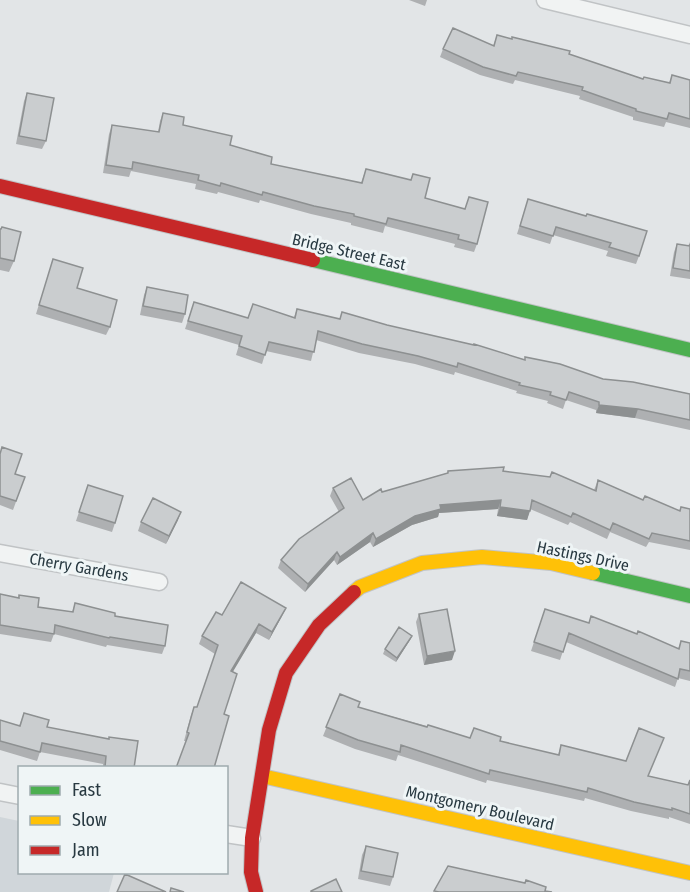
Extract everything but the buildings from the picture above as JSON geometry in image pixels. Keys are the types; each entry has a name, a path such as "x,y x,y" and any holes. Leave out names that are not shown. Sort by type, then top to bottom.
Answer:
{"street":[{"path":"545,0 690,35"},
{"name":"Bridge Street East","path":"0,186 690,350"},
{"name":"Cherry Gardens","path":"0,553 159,582"},
{"name":"Hastings Drive","path":"256,892 251,872 252,838 269,730 286,673 319,626 360,587 422,563 482,557 551,563 690,596"},
{"name":"Montgomery Boulevard","path":"262,776 690,873"},
{"path":"0,792 18,796"},
{"path":"228,834 252,838"}],"shaded area":[{"path":"0,817 18,821 18,874 114,874 109,892 0,892"}],"traffic: fast":[{"path":"313,260 690,350"},
{"path":"593,573 690,596"}],"traffic: slow":[{"path":"354,592 360,587 422,563 482,557 551,563 593,573"},
{"path":"262,776 690,873"}],"traffic: jam":[{"path":"0,186 313,260"},
{"path":"256,892 251,872 252,838 269,730 286,673 319,625 354,592"}]}
